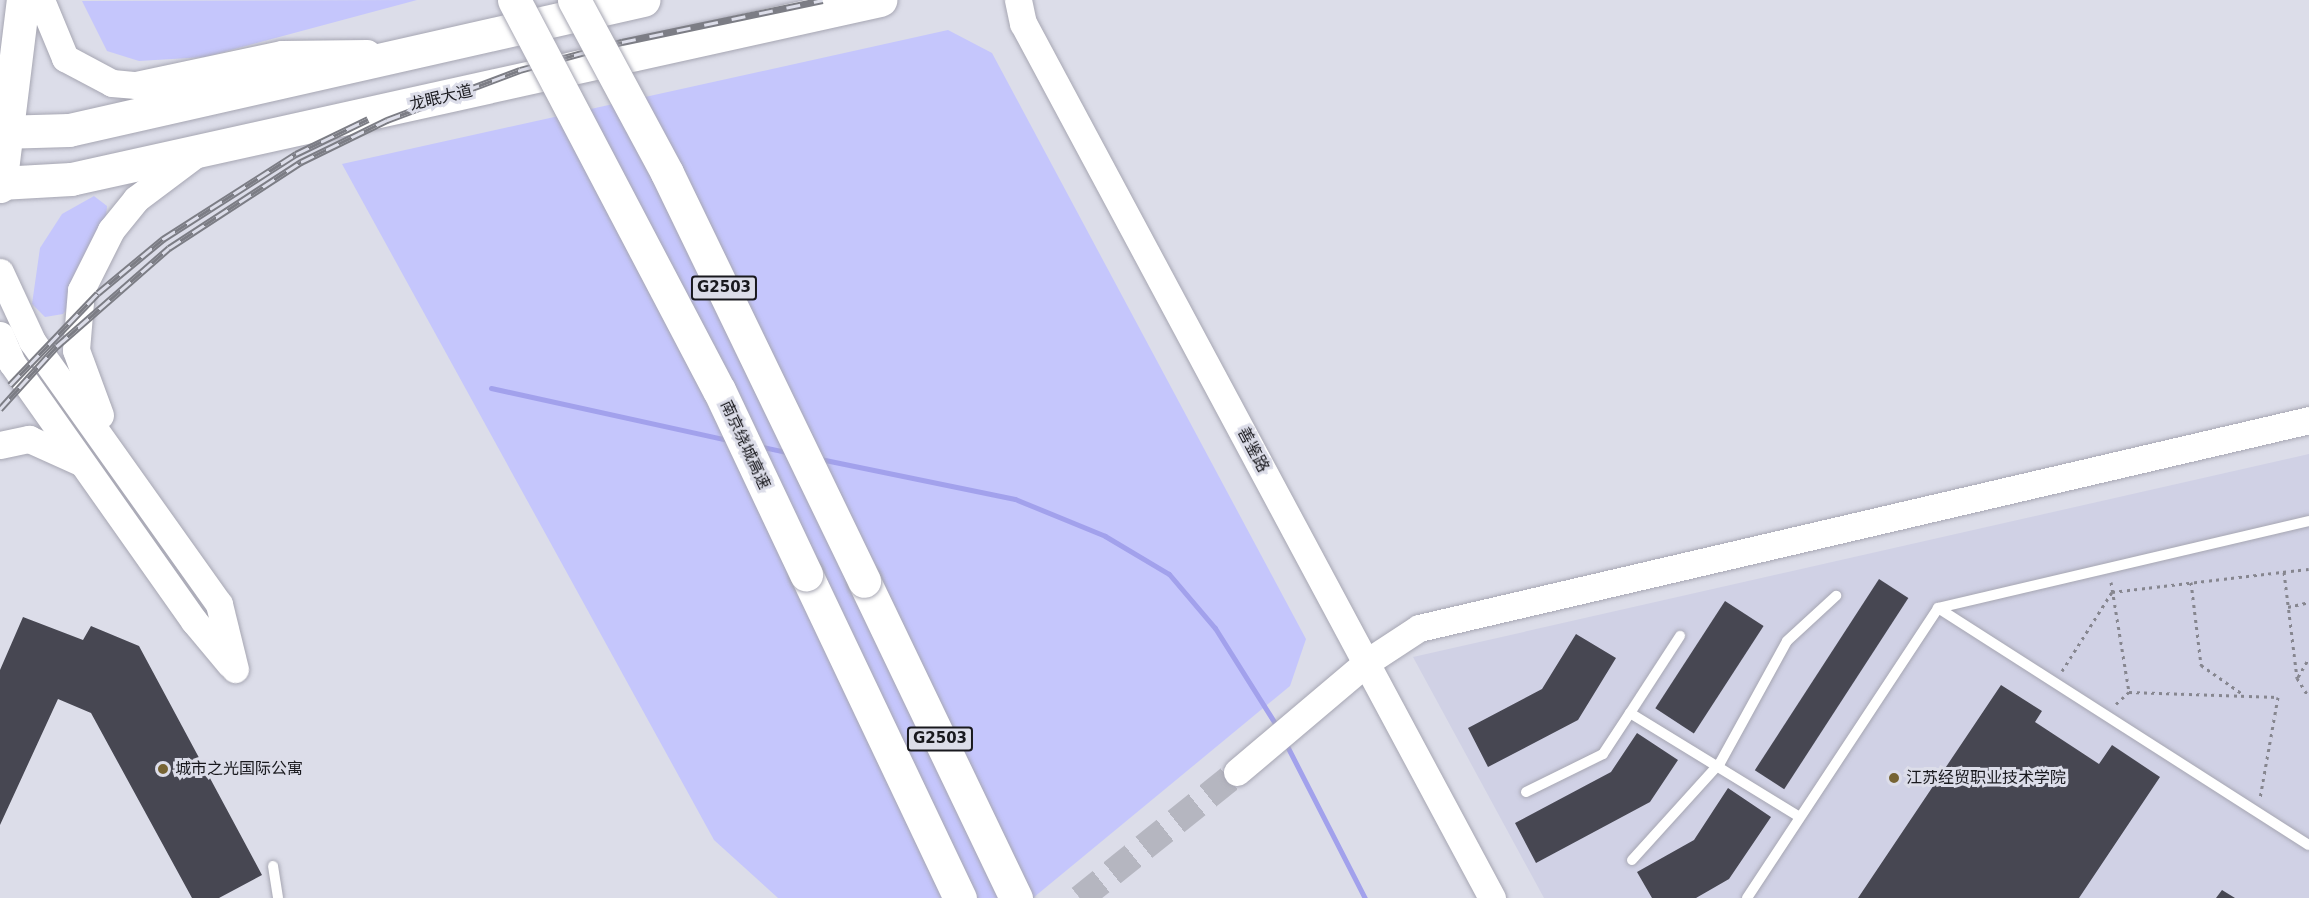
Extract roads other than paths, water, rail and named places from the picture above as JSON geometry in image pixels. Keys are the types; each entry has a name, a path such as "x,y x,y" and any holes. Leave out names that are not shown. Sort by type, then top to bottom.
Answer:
{"main road":[{"path":"0,184 3,132 17,66 23,0"},
{"name":"南京绕城高速","path":"514,0 714,379 960,898"},
{"name":"G2503","path":"574,0 667,173 1016,898"},
{"path":"3,132 69,130 643,0"},
{"name":"龙眠大道","path":"0,184 71,179 201,152 880,0"}],"street":[{"path":"17,66 34,0"},
{"path":"41,0 66,58 112,83 136,85 282,54 411,53"},
{"name":"善鉴路","path":"1018,0 1023,23 1367,662 1491,898"},
{"path":"165,530 147,480 87,392 76,350 75,321 91,263 111,230 136,199 201,152"},
{"path":"0,272 32,342 219,604 235,669 194,621 99,482 12,363 0,335"},
{"path":"1237,772 1367,662 1419,628 2309,420"},
{"path":"0,445 29,440 54,446 99,482"}],"lane":[{"path":"1746,898 1938,608 2309,521"},
{"path":"1632,860 1720,763 1787,641 1836,596"},
{"path":"1938,608 2309,845"},
{"path":"1526,792 1602,754 1680,636"},
{"path":"1630,713 1720,763 1800,817"},
{"path":"273,866 278,898"}],"waterway":[{"path":"491,388 728,440"},
{"path":"758,446 790,453"},
{"path":"820,459 1015,499 1105,536 1169,574 1215,628 1278,728"},
{"path":"1285,742 1365,898"}],"tunnel":[{"path":"1080,898 1237,772"}],"railway":[{"path":"0,409 57,346 169,248 301,162 387,120 520,70 622,42 823,0"},
{"path":"10,385 98,293 163,239 296,154 368,119"}],"place":[{"name":"城市之光国际公寓","path":"163,769"},
{"name":"江苏经贸职业技术学院","path":"1894,778"}]}
